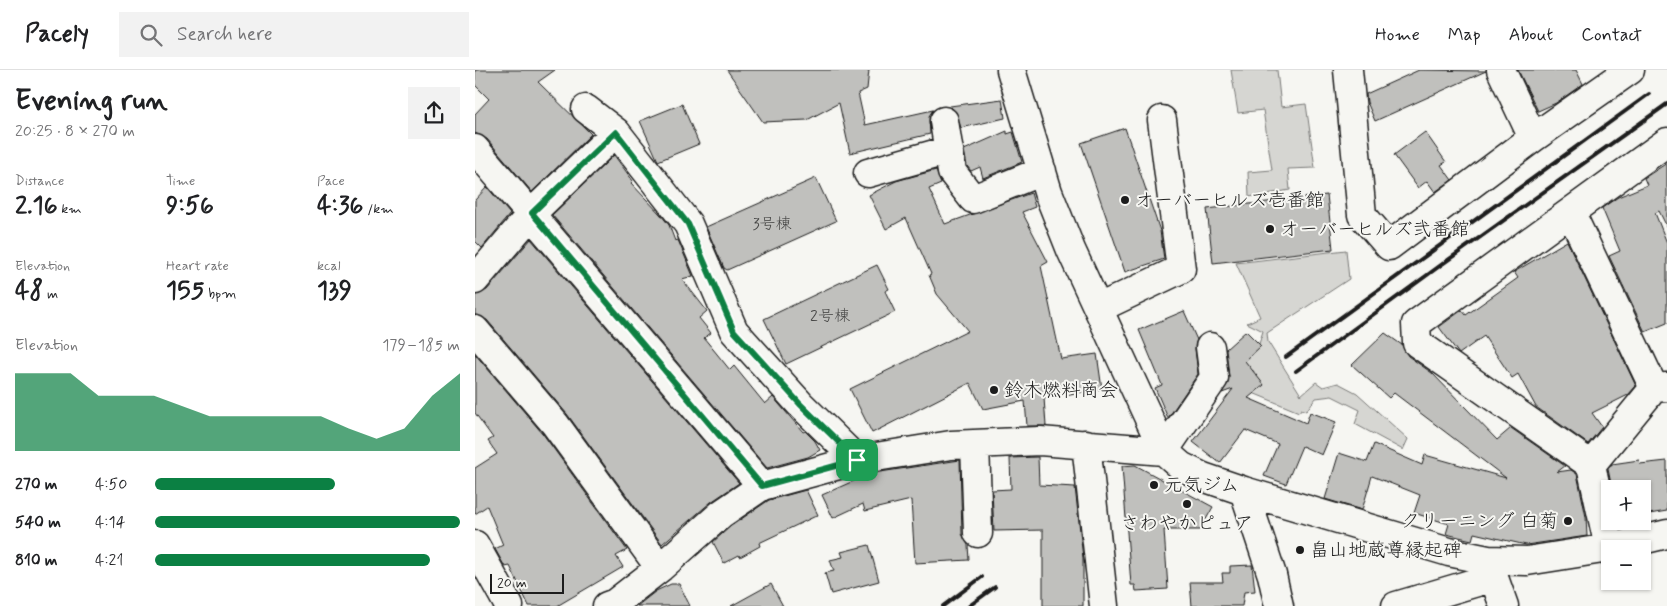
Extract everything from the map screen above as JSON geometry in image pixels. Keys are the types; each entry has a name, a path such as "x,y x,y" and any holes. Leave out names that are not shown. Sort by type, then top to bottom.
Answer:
{"street":[{"path":"1011,70 1042,171 1071,250 1164,451 1181,466 1203,477 1449,552 1491,569 1504,606"},
{"path":"1348,70 1362,215 1389,246 1533,138 1630,70"},
{"path":"1501,70 1533,138"},
{"path":"586,110 616,132 688,224 734,331 800,404 857,460"},
{"path":"1099,308 1181,269 1162,120"},
{"path":"944,121 952,172 973,198 1042,171"},
{"path":"475,280 532,213 616,132"},
{"path":"1607,540 1591,465 1417,343 1416,324 1667,142"},
{"path":"475,148 762,486"},
{"path":"868,173 949,150"},
{"path":"1571,213 1660,387 1591,465"},
{"path":"475,330 555,424 660,568"},
{"path":"1164,451 1214,378 1210,347"},
{"path":"607,606 660,568 721,514 762,486 857,460 951,445 1040,441 1164,451"},
{"path":"975,444 978,533"},
{"path":"1086,444 1104,606"},
{"path":"1244,491 1279,606"},
{"path":"1642,540 1667,534"},
{"path":"475,545 509,606"},
{"path":"1396,606 1491,569 1601,549"}],"shaded area":[{"path":"1231,70 1277,70 1281,107 1306,104 1315,168 1288,169 1290,190 1249,197 1248,172 1272,170 1263,110 1238,113"},
{"path":"1346,250 1349,279 1267,333 1268,342 1301,395 1316,382 1323,387 1338,383 1357,393 1408,439 1403,450 1355,424 1360,410 1332,396 1316,398 1306,411 1301,409 1299,412 1248,391 1254,371 1236,365 1259,344 1263,331 1247,323 1260,317 1236,263"}],"building":[{"path":"475,70 555,70 538,82 591,134 532,192 487,139 475,133 475,114 489,99 475,85"},
{"path":"727,70 869,70 867,89 858,93 865,125 933,110 929,116 930,134 850,153 839,103 807,120 763,122"},
{"path":"1419,70 1486,71 1375,121 1367,102 1366,94"},
{"path":"1518,70 1576,70 1583,84 1556,103 1538,111"},
{"path":"1002,99 1005,118 961,128 956,112 950,106"},
{"path":"682,104 699,144 658,161 640,121"},
{"name":"オーバーヒルズ壱番館","path":"1125,128 1160,231 1164,259 1125,272 1081,143"},
{"path":"1007,131 1007,134 1013,132 1022,162 983,178 980,167 971,171 967,166 964,150"},
{"path":"1425,132 1446,162 1441,165 1452,180 1435,192 1427,181 1418,188 1394,155"},
{"path":"614,155 633,181 631,183 669,225 675,241 678,240 693,276 682,279 707,311 699,318 711,333 704,338 730,370 734,366 765,404 773,397 803,432 805,431 815,441 820,450 808,457 767,468 552,215"},
{"path":"1667,163 1667,227 1659,211 1655,213 1667,243 1667,323 1645,332 1609,256 1620,251 1602,208 1618,197 1647,185 1644,178"},
{"path":"936,170 941,184 929,189 945,224 1031,193 1035,207 1022,212 1048,262 1041,266 1061,359 1097,354 1102,389 1044,398 1046,426 1027,426 1025,401 983,409 970,383 872,433 850,389 968,331 937,294 929,275 931,274 906,218 886,229 869,195 896,181"},
{"path":"816,178 836,221 727,270 724,268 706,227"},
{"path":"487,187 510,214 482,248 475,241 475,200"},
{"name":"オーバーヒルズ弐番館","path":"1327,195 1333,249 1213,263 1207,209"},
{"path":"531,239 739,483 711,502 662,544 567,414 487,320 475,315 475,295 487,290"},
{"path":"1567,241 1636,386 1628,395 1592,413 1602,427 1588,444 1536,407 1518,374 1512,378 1484,336 1459,354 1439,327 1462,310 1466,315 1518,278 1514,272"},
{"path":"877,265 889,289 885,291 895,312 786,364 764,319"},
{"path":"1184,311 1197,340 1195,349 1198,374 1168,418 1155,388 1162,385 1139,330"},
{"path":"1246,331 1261,346 1245,361 1264,385 1248,398 1306,423 1310,412 1336,422 1322,455 1302,446 1286,484 1264,476 1278,444 1245,430 1220,463 1193,442 1233,389 1222,393 1229,377 1226,349"},
{"path":"1385,333 1402,345 1408,356 1432,373 1497,440 1511,428 1565,466 1557,472 1571,470 1577,474 1586,517 1587,536 1526,545 1474,533 1472,540 1446,534 1449,524 1414,513 1420,495 1372,476 1362,510 1325,499 1339,453 1367,462 1374,444 1422,465 1425,455 1506,478 1394,393 1389,398 1352,365"},
{"path":"475,354 543,434 627,550 616,556 623,567 557,606 529,606 510,566 505,567 495,549 503,545 487,506 475,514 475,468 497,454 488,441 493,438 475,413"},
{"path":"1038,457 1039,485 1075,487 1083,558 1083,606 1043,606 1043,530 994,531 992,490 1011,489 1010,458"},
{"path":"960,460 962,534 968,545 969,560 915,563 911,500 865,511 863,504 833,518 822,495 858,479 857,476 860,475"},
{"path":"1639,460 1640,464 1667,461 1667,511 1651,514 1651,480 1610,480 1608,469 1612,464"},
{"path":"1135,465 1213,507 1200,530 1164,530 1168,589 1136,591 1135,585 1131,585 1122,466"},
{"path":"806,490 818,515 759,543 760,546 740,557 739,555 724,563 713,542 731,526 769,500"},
{"path":"869,545 879,581 831,594 825,573 834,571 830,560 843,557 841,552"},
{"path":"1252,565 1255,591 1244,592 1242,606 1192,606 1190,582 1223,582 1222,573 1230,573 1230,566"},
{"path":"671,584 679,584 690,606 637,606 656,591"},
{"path":"771,584 783,606 731,606"}],"railway":[{"path":"1286,357 1649,94"},
{"path":"1296,371 1667,104"},
{"path":"943,606 982,577"},
{"path":"969,606 995,587"}],"place":[{"name":"オーバーヒルズ壱番館","path":"1125,200"},
{"name":"オーバーヒルズ弐番館","path":"1270,229"},
{"name":"鈴木燃料商会","path":"994,390"},
{"name":"元気ジム","path":"1154,485"},
{"name":"さわやかピュア","path":"1187,504"},
{"name":"クリーニング 白菊","path":"1568,521"},
{"name":"畠山地蔵尊縁起碑","path":"1300,550"}],"route":[{"path":"616,132 688,224 734,331 800,404 857,460 762,486 532,213 616,132"}]}
